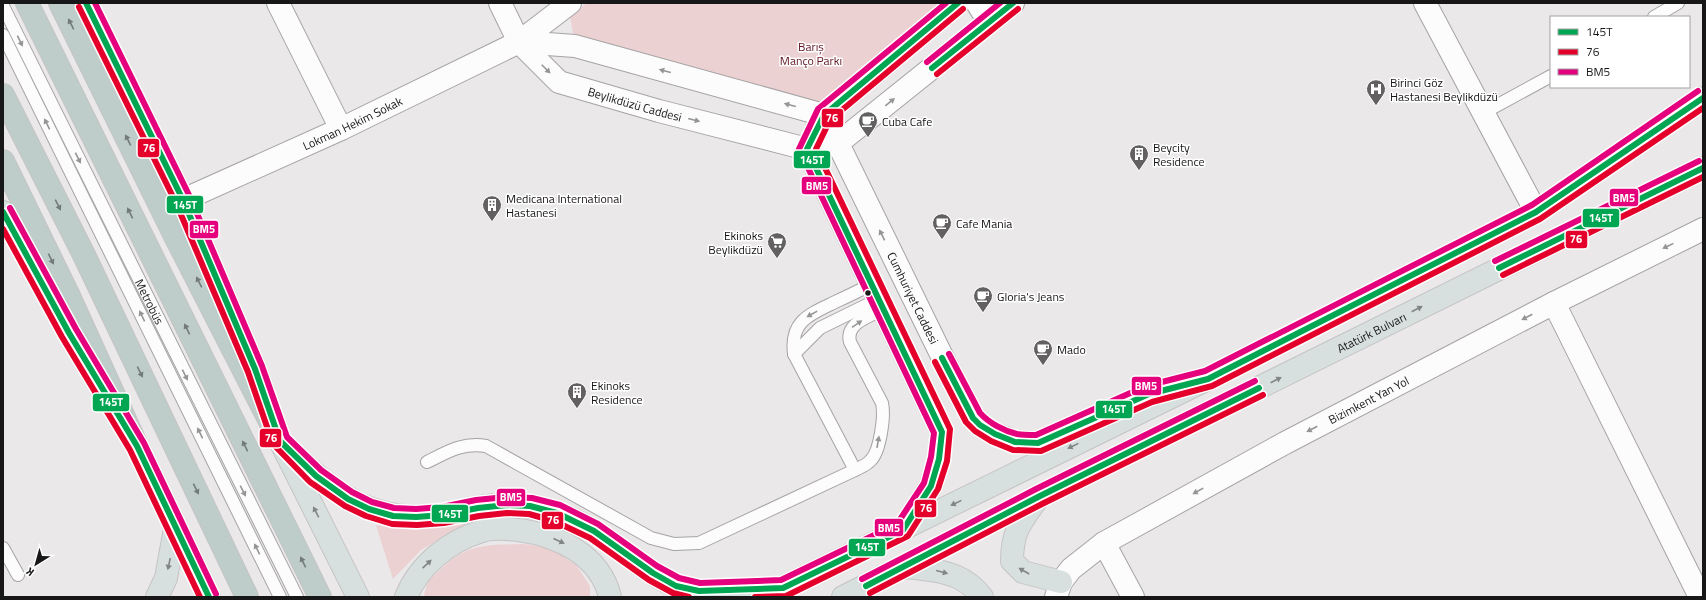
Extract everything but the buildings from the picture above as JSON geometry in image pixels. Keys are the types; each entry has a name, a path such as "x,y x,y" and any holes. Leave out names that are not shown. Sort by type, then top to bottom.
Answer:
{"highway":[{"path":"27,3 320,597"},
{"path":"60,3 176,238 280,441"},
{"path":"3,95 84,255 247,597"},
{"path":"3,161 72,301 137,446"}],"main road":[{"path":"86,3 183,200 255,369 280,441 358,597"},
{"path":"278,3 341,129"},
{"name":"Beylikdüzü Caddesi","path":"500,3 519,42 559,82 659,111 807,149"},
{"name":"Lokman Hekim Sokak","path":"183,200 341,129 519,42 570,3"},
{"path":"807,149 824,114 958,3"},
{"path":"977,3 989,22"},
{"path":"807,149 837,144 1013,3"},
{"path":"1425,3 1536,212"},
{"path":"519,42 575,46 824,114"},
{"path":"280,441 316,476 333,489 348,499 369,509 387,514 416,517 443,515 478,508 507,505 530,506 557,513 594,531 653,573 676,586 699,590 773,593 1208,379 1536,212 1703,98"},
{"name":"Cumhuriyet Caddesi","path":"824,114 837,144 960,394 973,418 980,425 995,434 1015,442 1038,443 1149,394 1208,379"},
{"path":"807,149 942,432 939,459 931,486 903,530"},
{"name":"Atatürk Bulvarı","path":"904,567 1040,496 1703,168"},
{"path":"3,212 69,333 137,446 175,529 209,597"},
{"name":"Bizimkent Yan Yol","path":"1058,590 1071,569 1104,543 1285,443 1554,303 1703,229"},
{"path":"1554,303 1696,596"},
{"path":"1040,496 1017,528 1012,545 1012,562 1022,572 1058,590"},
{"path":"157,597 166,578 175,529"},
{"path":"406,597 412,584 422,569 440,553 459,540 483,530 504,529 542,534 560,540 582,554 599,571 607,584 610,597"},
{"path":"1104,543 1133,597"},
{"path":"843,597 904,567 940,570 962,578 975,588 982,597"},
{"path":"871,597 904,567"}],"lane":[{"path":"1656,16 1678,3"},
{"name":"Metrobüs","path":"3,6 297,597"},
{"name":"Metrobüs","path":"3,35 280,597"},
{"path":"1484,112 1550,77"},
{"path":"855,470 794,354 793,346 797,329 808,315 878,297"},
{"path":"794,354 820,328 878,297"},
{"path":"427,462 462,445 477,444 486,446 650,538 674,544 686,545 699,543 855,470 867,464 874,456 877,451 884,411 882,403 850,342 849,333 878,297"},
{"path":"3,548 18,575"}],"green space":[{"name":"Barış Manço Parkı","path":"587,3 952,3 821,107 573,34 570,16"},
{"path":"470,522 421,550 393,579 376,525 414,530"},
{"path":"523,544 548,547 576,565 590,586 590,597 424,597 426,587 431,578 460,554 489,545"}],"transit line":[{"name":"145T","path":"86,3 183,200 255,369 280,441 316,476 348,499 369,509 393,516 416,517 443,515 478,508 507,505 530,506 557,513 594,531 653,573 676,586 699,591 783,588 903,530 931,486 939,459 942,432 807,149 824,115 958,3"},
{"name":"BM5","path":"95,3 190,197 262,366 287,437 321,470 352,492 372,502 394,508 416,509 442,507 476,500 506,497 532,498 560,505 598,524 657,566 679,578 700,583 781,580 897,524 924,483 931,457 934,433 799,149 818,109 946,3"},
{"name":"BM5","path":"927,62 1000,3"},
{"name":"145T","path":"932,68 1013,3"},
{"name":"76","path":"79,7 176,203 248,372 273,444 310,482 345,506 366,516 392,524 417,525 444,523 479,516 507,513 529,514 554,521 590,538 649,580 673,593 689,597"},
{"name":"76","path":"755,597 786,596 908,536 938,489 947,461 950,429 816,149 830,120 963,9"},
{"name":"76","path":"937,74 1018,9"},
{"name":"BM5","path":"949,354 980,413 984,417 1002,429 1012,433 1036,435 1146,386 1205,371 1532,205 1698,91"},
{"name":"145T","path":"942,358 973,418 980,425 995,434 1015,442 1038,443 1149,394 1208,379 1536,212 1703,98"},
{"name":"76","path":"935,362 966,422 975,431 991,441 1013,450 1041,451 1152,402 1212,386 1540,219 1703,108"},
{"name":"BM5","path":"1495,261 1699,161"},
{"name":"145T","path":"1499,268 1703,168"},
{"name":"76","path":"1503,275 1703,177"},
{"name":"BM5","path":"10,208 76,329 144,443 216,594"},
{"name":"145T","path":"3,212 69,333 137,446 209,597"},
{"name":"76","path":"3,229 62,337 130,450 200,597"},
{"name":"BM5","path":"862,579 1036,489 1255,381"},
{"name":"145T","path":"866,586 1040,496 1259,388"},
{"name":"76","path":"870,593 1044,503 1263,395"}],"place":[{"name":"Birinci Göz Hastanesi Beylikdüzü","path":"1376,106"},
{"name":"Cuba Cafe","path":"868,138"},
{"name":"Beycity Residence","path":"1139,171"},
{"name":"Medicana International Hastanesi","path":"492,222"},
{"name":"Cafe Mania","path":"942,240"},
{"name":"Ekinoks Beylikdüzü","path":"777,259"},
{"name":"Gloria's Jeans","path":"983,313"},
{"name":"Mado","path":"1043,366"},
{"name":"Ekinoks Residence","path":"577,409"}]}
